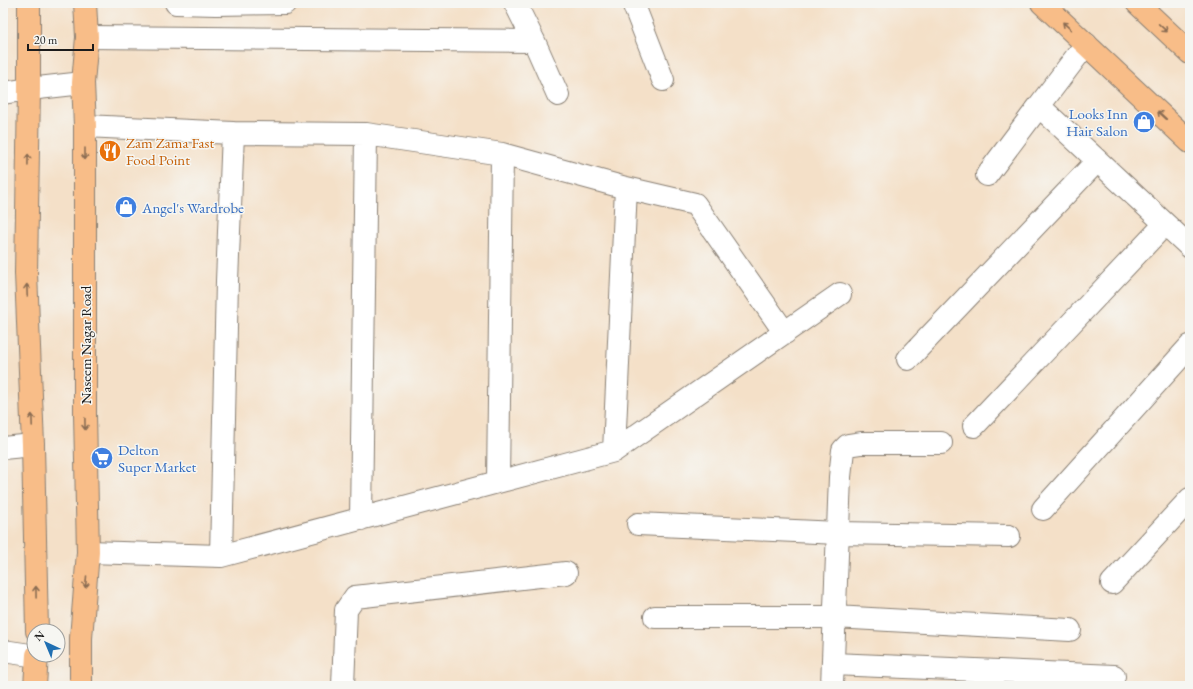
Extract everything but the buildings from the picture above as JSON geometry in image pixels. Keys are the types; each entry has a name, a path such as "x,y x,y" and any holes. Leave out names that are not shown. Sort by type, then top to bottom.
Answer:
{"main road":[{"path":"29,3 26,273 33,445 37,623"},
{"name":"Naseem Nagar Road","path":"81,686 81,638 88,552 85,414 85,126 83,83 87,37 85,3"},
{"path":"1042,3 1190,142"},
{"path":"1137,3 1190,53"},
{"path":"35,686 36,663"}],"street":[{"path":"176,3 285,3"},
{"path":"515,3 558,95"},
{"path":"633,3 663,80"},
{"path":"87,37 534,41"},
{"path":"987,175 1086,44"},
{"path":"3,93 83,83"},
{"path":"1039,106 1190,247"},
{"path":"85,126 233,133 366,134 502,154 626,188 695,204 785,333"},
{"path":"221,556 227,281 233,133"},
{"path":"361,519 366,134"},
{"path":"498,482 502,154"},
{"path":"908,360 1097,160"},
{"path":"614,452 626,188"},
{"path":"974,426 1165,224"},
{"path":"88,552 221,556 614,452 840,294"},
{"path":"1043,508 1190,346"},
{"path":"832,686 840,477 843,450 848,445 862,443 941,443"},
{"path":"3,448 33,445"},
{"path":"1112,582 1190,499"},
{"path":"638,524 838,533 1009,536"},
{"path":"343,686 346,610 355,597 566,573"},
{"path":"655,617 835,617 1070,630"},
{"path":"3,652 26,654"},
{"path":"833,664 1114,676"}],"place":[{"name":"Looks Inn Hair Salon","path":"1144,122"},
{"name":"Zam Zama Fast Food Point","path":"110,151"},
{"name":"Angel's Wardrobe","path":"126,207"},
{"name":"Delton Super Market","path":"102,458"}]}
